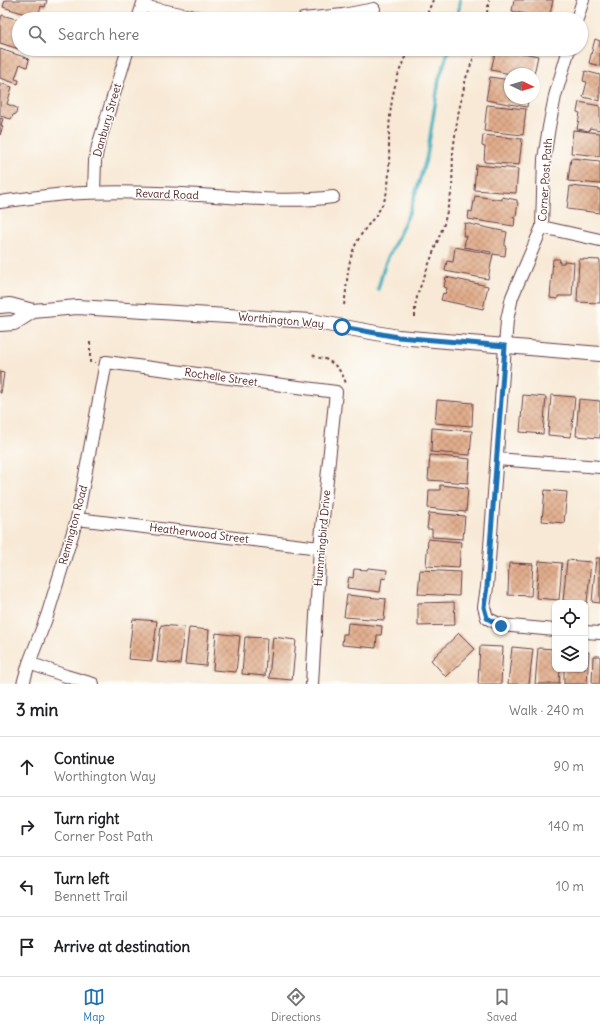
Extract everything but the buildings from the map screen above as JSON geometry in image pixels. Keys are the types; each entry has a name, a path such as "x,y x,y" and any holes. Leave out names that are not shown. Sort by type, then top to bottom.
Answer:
{"street":[{"path":"579,12 583,0"},
{"path":"143,3 178,12"},
{"path":"358,12 374,9"},
{"name":"Danbury Street","path":"94,192 95,161 98,146 126,56"},
{"name":"Corner Post Path","path":"552,630 501,626 487,618 484,607 487,587 507,320 512,297 542,227 544,159 555,96 566,56"},
{"name":"Revard Road","path":"0,202 94,192 181,194 291,200 313,200 333,197"},
{"path":"542,227 600,240"},
{"path":"0,306 10,305 33,311"},
{"name":"Worthington Way","path":"33,311 77,307 311,321 398,337 600,354"},
{"path":"0,324 14,323 33,311"},
{"name":"Rochelle Street","path":"106,362 336,392"},
{"name":"Remington Road","path":"23,684 29,663 47,616 77,519 106,362"},
{"name":"Hummingbird Drive","path":"312,684 320,548 336,392"},
{"path":"497,459 600,468"},
{"name":"Heatherwood Street","path":"77,519 320,548"},
{"path":"588,632 600,633"},
{"path":"29,663 93,684"}],"path":[{"path":"427,12 433,0"},
{"path":"487,12 489,0"},
{"path":"344,305 349,261 358,240 379,212 387,192 389,111 400,66 405,56"},
{"path":"415,317 415,306 418,293 444,224 452,190 453,151 458,115 466,78 475,56"},
{"path":"90,342 90,362 106,362"},
{"path":"313,355 325,360 340,370 348,391 336,392"}],"waterway":[{"path":"458,12 460,0"},
{"path":"378,289 385,264 410,211 427,156 439,79 447,56"}],"route":[{"path":"342,327 398,337 505,346 487,587 484,607 487,618 501,626"}]}
